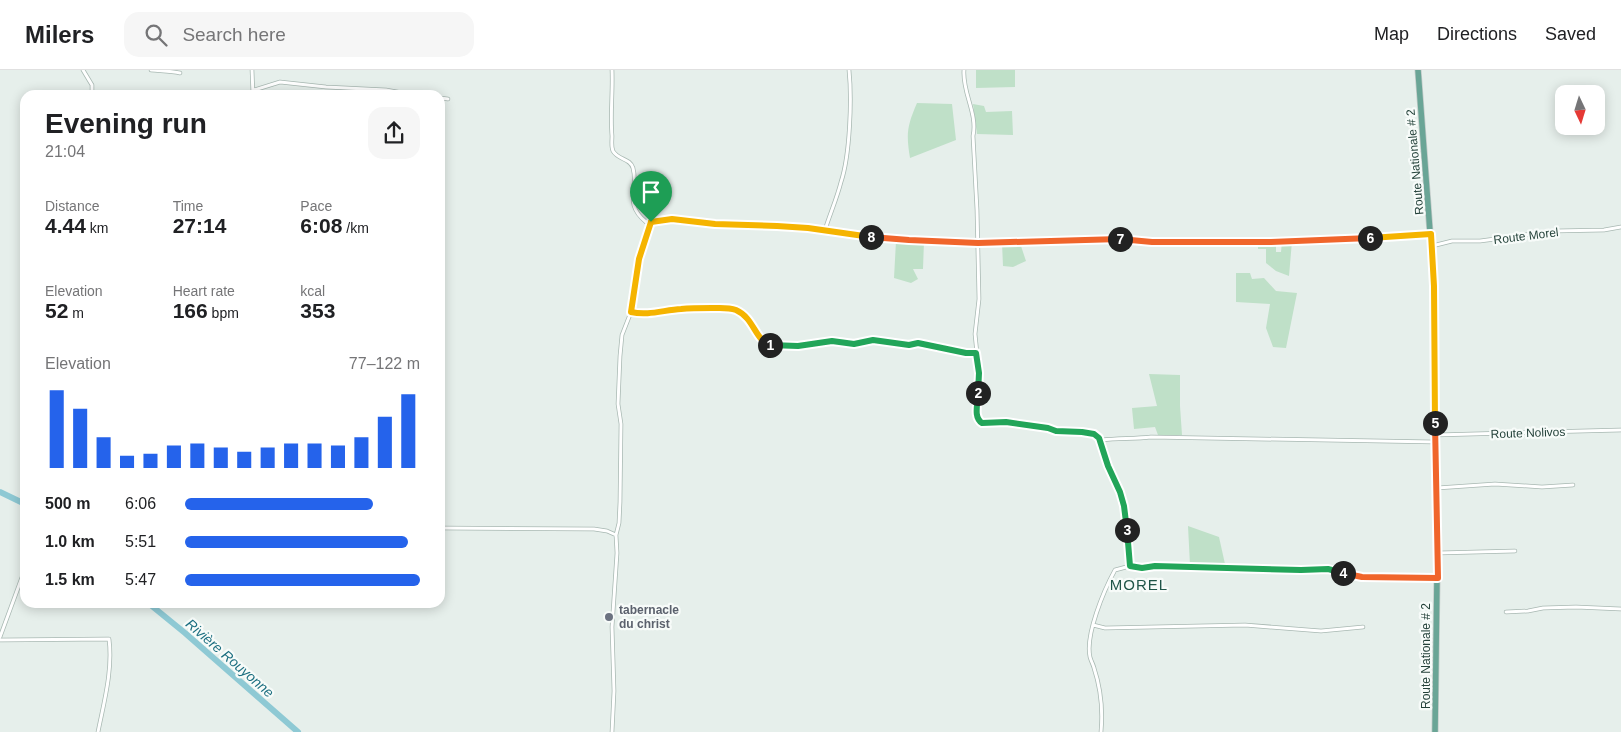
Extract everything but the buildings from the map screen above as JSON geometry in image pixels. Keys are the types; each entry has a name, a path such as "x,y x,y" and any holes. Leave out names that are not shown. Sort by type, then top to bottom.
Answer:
{"main road":[{"name":"Route Nationale # 2","path":"1418,70 1432,246 1435,332 1438,578 1436,732"}],"street":[{"path":"83,70 92,85 92,90"},
{"path":"151,70 165,72 173,70 180,73"},
{"path":"252,70 254,90 280,82 326,87 386,90"},
{"path":"612,70 612,148 617,156 628,161 634,170 633,192 635,209 638,215 646,222 683,220 715,224 825,230 909,240 978,243 1070,242 1111,239 1152,242 1306,241 1431,234"},
{"path":"825,230 841,183 845,164 850,104 849,70"},
{"path":"631,312 641,314 680,309 728,308 745,316 755,328 760,339 768,345 798,346 832,341 854,344 873,340 909,345 918,343 966,353 976,353 975,334 979,299 973,136 975,129 964,70"},
{"path":"612,732 614,691 612,627 617,553 616,535 619,523 621,494 621,424 618,404 620,356 622,335 631,312 639,259 651,222"},
{"name":"Route Morel","path":"1432,246 1452,241 1480,241 1555,231 1604,230 1621,227"},
{"name":"Route Nolivos","path":"976,353 979,373 976,413 978,421 982,423 1006,422 1048,428 1056,431 1082,432 1094,434 1102,440 1120,437 1131,439 1159,437 1435,439 1621,430"},
{"path":"1099,438 1124,506 1130,566"},
{"path":"1436,488 1495,484 1542,487 1573,485"},
{"path":"445,528 594,529 607,530 616,535"},
{"path":"1437,554 1515,551"},
{"path":"1101,732 1100,689 1090,657 1090,634 1115,570 1130,566 1142,568 1155,566 1328,569 1362,577 1438,578"},
{"path":"20,583 0,639 109,639 111,651 109,677 98,732"},
{"path":"1506,612 1528,612 1543,608 1576,607 1621,609"},
{"path":"1093,625 1105,628 1251,625 1321,631 1363,627"}],"green space":[{"path":"976,70 1015,70 1015,87 976,88"},
{"path":"917,103 952,104 956,140 910,158 908,130"},
{"path":"973,104 984,106 986,112 1012,111 1013,135 977,134"},
{"path":"896,241 924,241 923,269 913,269 918,279 911,283 894,278"},
{"path":"1282,241 1292,241 1289,276 1276,271 1266,263 1266,249 1258,249 1258,242 1276,242 1276,252 1281,252"},
{"path":"1002,243 1020,243 1026,261 1013,267 1003,266"},
{"path":"1236,273 1250,273 1252,279 1264,278 1276,291 1297,293 1286,348 1273,347 1266,328 1270,304 1236,302"},
{"path":"1149,374 1180,375 1182,435 1158,435 1155,427 1134,429 1132,408 1157,406"},
{"path":"1188,526 1219,537 1225,564 1190,565"}],"waterway":[{"name":"Rivière Rouyonne","path":"0,492 20,502"},
{"name":"Rivière Rouyonne","path":"154,608 298,732"}],"place":[{"name":"tabernacle du christ","path":"609,617"}],"district":[{"name":"MOREL","path":"1139,585"}],"route":[{"path":"672,219 715,224 808,228 909,240 978,243 1070,242 1111,239 1152,242 1271,242 1344,240 1431,234 1434,286 1438,578 1362,577 1328,569 1155,566 1142,568 1130,566 1124,506 1099,438 1094,434 1056,431 1048,428 1006,422 989,424 978,421 976,413 979,363 976,353 966,353 918,343 909,345 873,340 854,344 832,341 798,346 768,345 760,339 755,328 745,316 728,308 680,309 641,314 631,312 639,259 651,222 672,219"}]}
